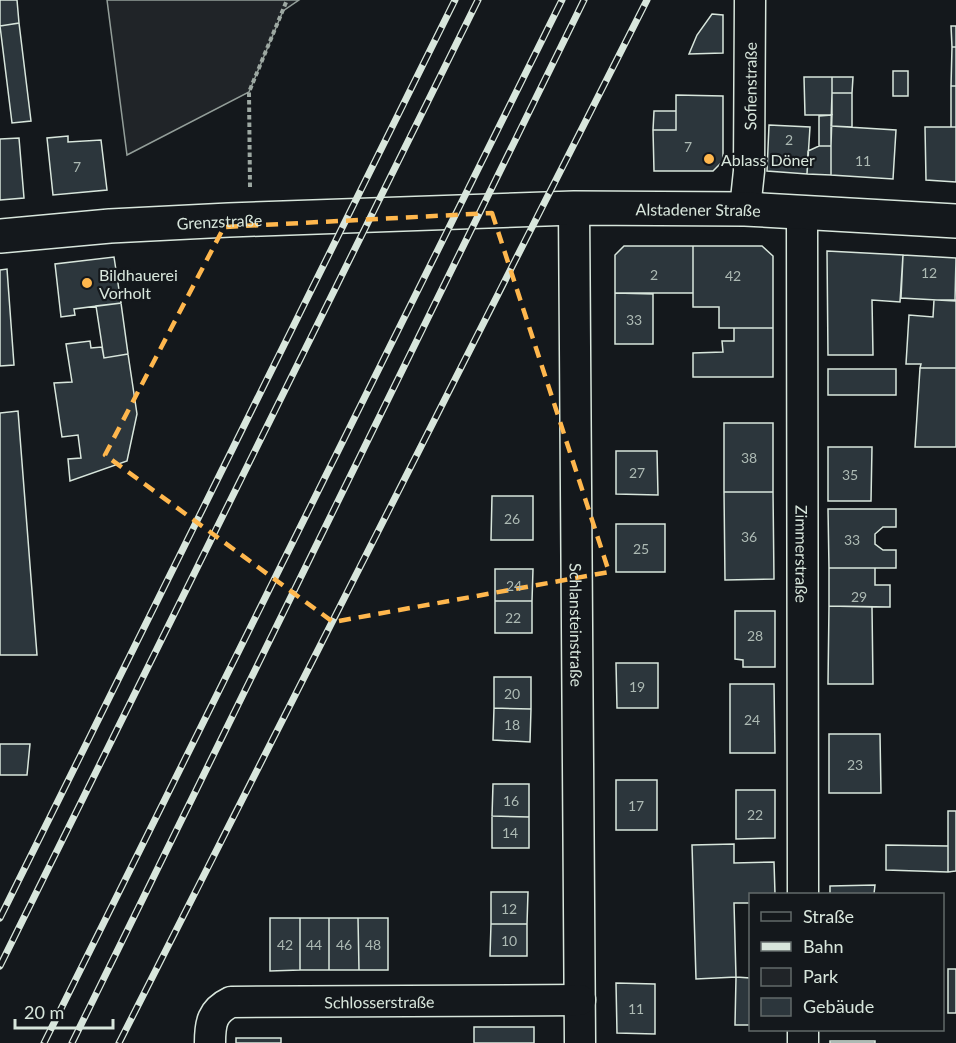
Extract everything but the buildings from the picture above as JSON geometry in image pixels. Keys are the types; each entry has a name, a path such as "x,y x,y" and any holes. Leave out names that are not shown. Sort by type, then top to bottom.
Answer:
{"street":[{"name":"Sofienstraße","path":"745,209 749,171 750,0"},
{"name":"Alstadener Straße","path":"439,213 574,208 745,209 956,221"},
{"name":"Schlansteinstraße","path":"574,208 580,1043"},
{"name":"Zimmerstraße","path":"802,212 802,893"},
{"name":"Grenzstraße","path":"0,236 110,226 439,213"},
{"name":"Schlosserstraße","path":"210,1043 212,1017 222,1006 231,1002 580,1000"}],"path":[{"path":"250,219 249,92 287,0"}],"highlighted area":[{"path":"492,213 609,572 333,622 105,455 224,227"}],"green space":[{"path":"107,0 299,0 283,11 249,92 127,155"}],"railway":[{"path":"0,918 455,0"},
{"path":"0,966 478,0"},
{"path":"44,1043 562,0"},
{"path":"72,1043 584,0"},
{"path":"119,1043 647,0"}],"place":[{"name":"Ablass Döner","path":"709,159"},
{"name":"Bildhauerei Vorholt","path":"87,283"}]}
